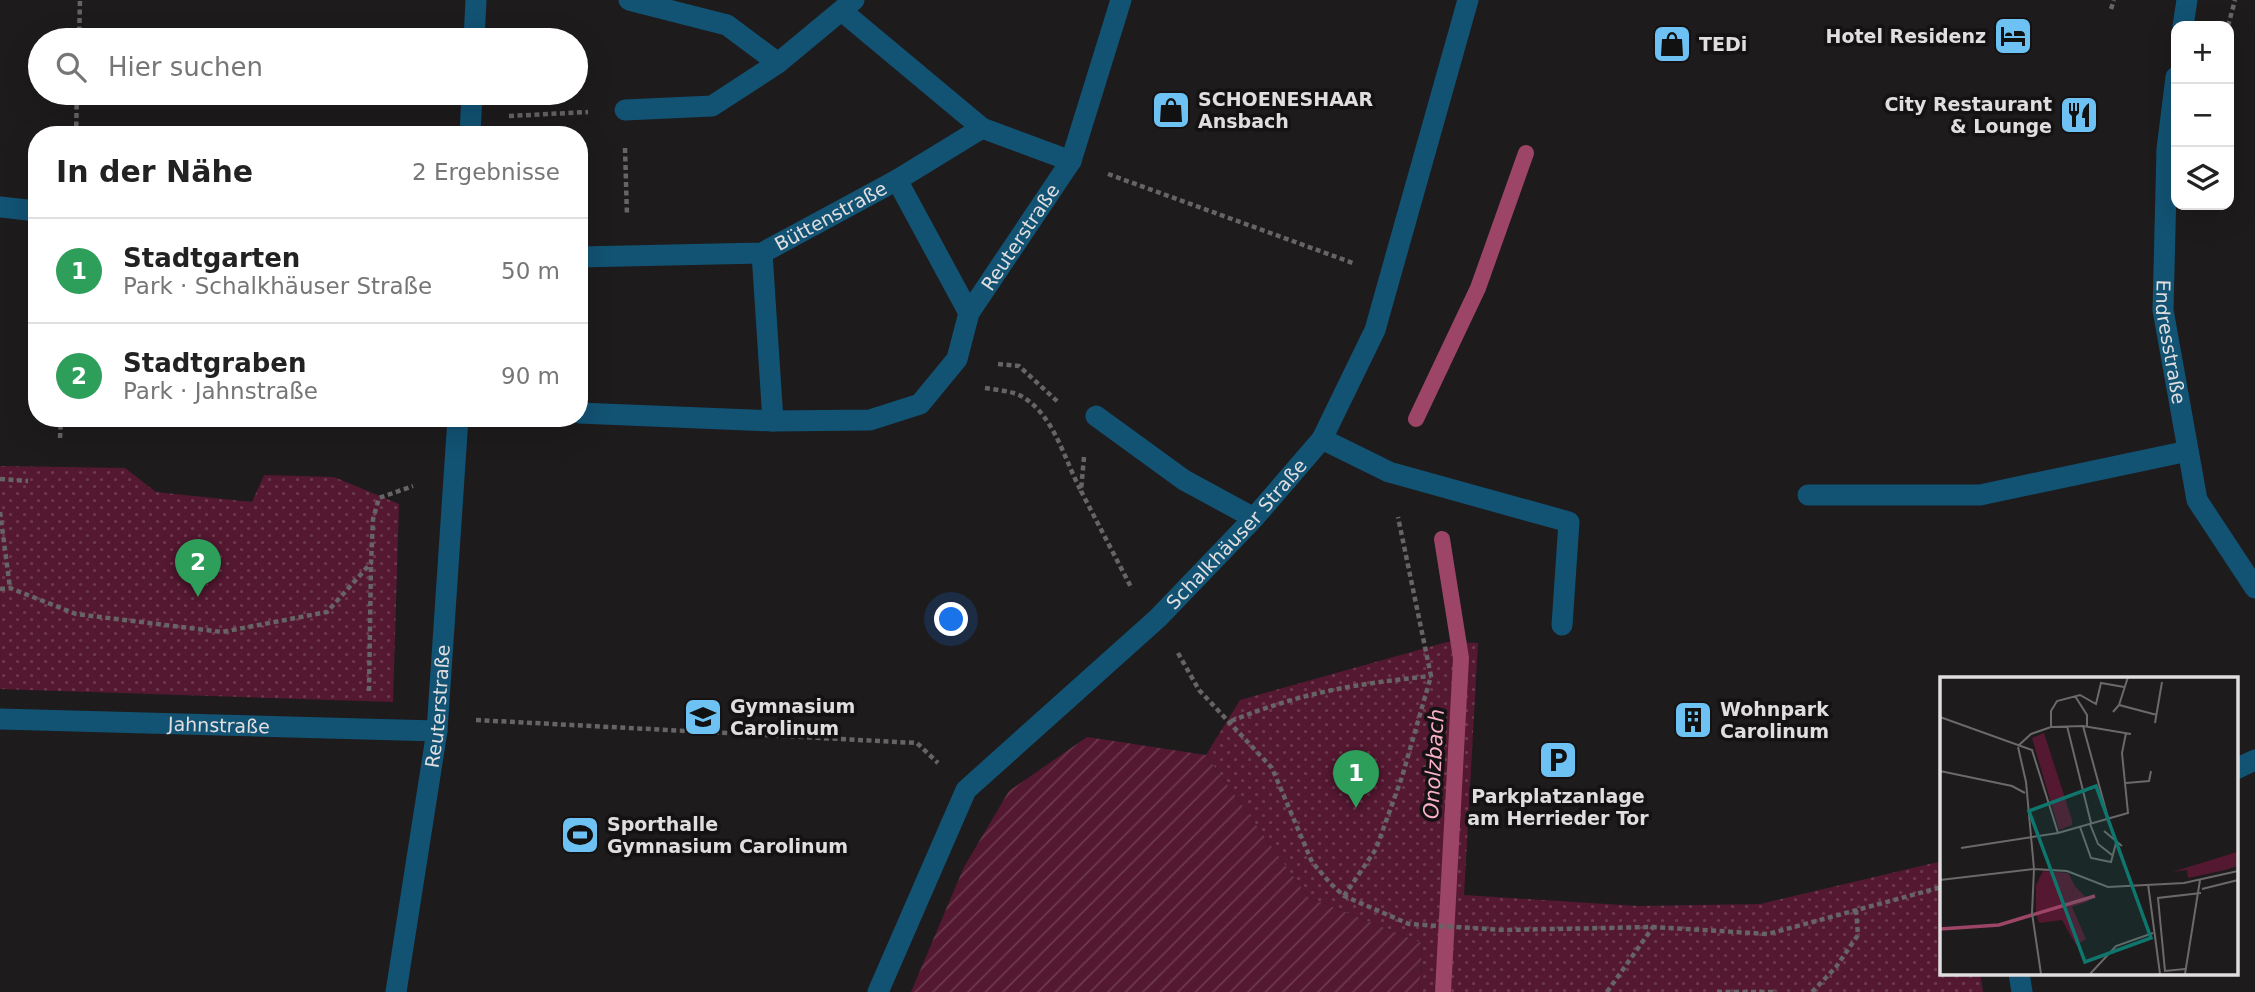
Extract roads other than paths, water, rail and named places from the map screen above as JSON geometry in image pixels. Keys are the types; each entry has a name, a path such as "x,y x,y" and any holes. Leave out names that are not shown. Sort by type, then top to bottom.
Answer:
{"street":[{"path":"475,28 476,0"},
{"path":"629,0 727,25 778,63"},
{"name":"Reuterstraße","path":"588,413 773,421 870,420 920,404 957,359 969,313 1071,161 1121,0"},
{"name":"Schalkhäuser Straße","path":"878,992 966,790 1157,618 1254,518 1322,439 1376,330 1468,0"},
{"path":"2184,21 2187,0"},
{"path":"625,110 712,106 778,63 848,6"},
{"name":"Reuterstraße","path":"848,6 982,128 1071,161"},
{"name":"Endresstraße","path":"2175,84 2166,149 2163,310 2197,500 2255,588"},
{"path":"470,126 471,105"},
{"name":"Büttenstraße","path":"588,257 762,253 897,180 982,128"},
{"name":"Reuterstraße","path":"897,180 969,313"},
{"path":"0,206 28,210"},
{"path":"762,253 773,421"},
{"path":"1096,416 1184,480 1254,518"},
{"name":"Reuterstraße","path":"396,992 437,731 457,427"},
{"path":"1322,439 1389,472 1569,522 1562,625"},
{"path":"1808,495 1980,495 2188,451"},
{"name":"Jahnstraße","path":"0,719 437,731"},
{"path":"2238,768 2255,760"},
{"path":"2019,974 2022,992"}],"waterway":[{"name":"Onolzbach","path":"1416,419 1478,288 1526,153"},
{"name":"Onolzbach","path":"1442,539 1461,658 1443,992"}],"place":[{"name":"Hotel Residenz","path":"2013,36"},
{"name":"TEDi","path":"1672,44"},
{"name":"SCHOENESHAAR Ansbach","path":"1171,110"},
{"name":"City Restaurant & Lounge","path":"2079,115"},
{"name":"Stadtgraben","path":"198,597"},
{"name":"Gymnasium Carolinum","path":"703,717"},
{"name":"Wohnpark Carolinum","path":"1693,720"},
{"name":"Parkplatzanlage am Herrieder Tor","path":"1558,760"},
{"name":"Stadtgarten","path":"1356,808"},
{"name":"Sporthalle Gymnasium Carolinum","path":"580,835"}]}
